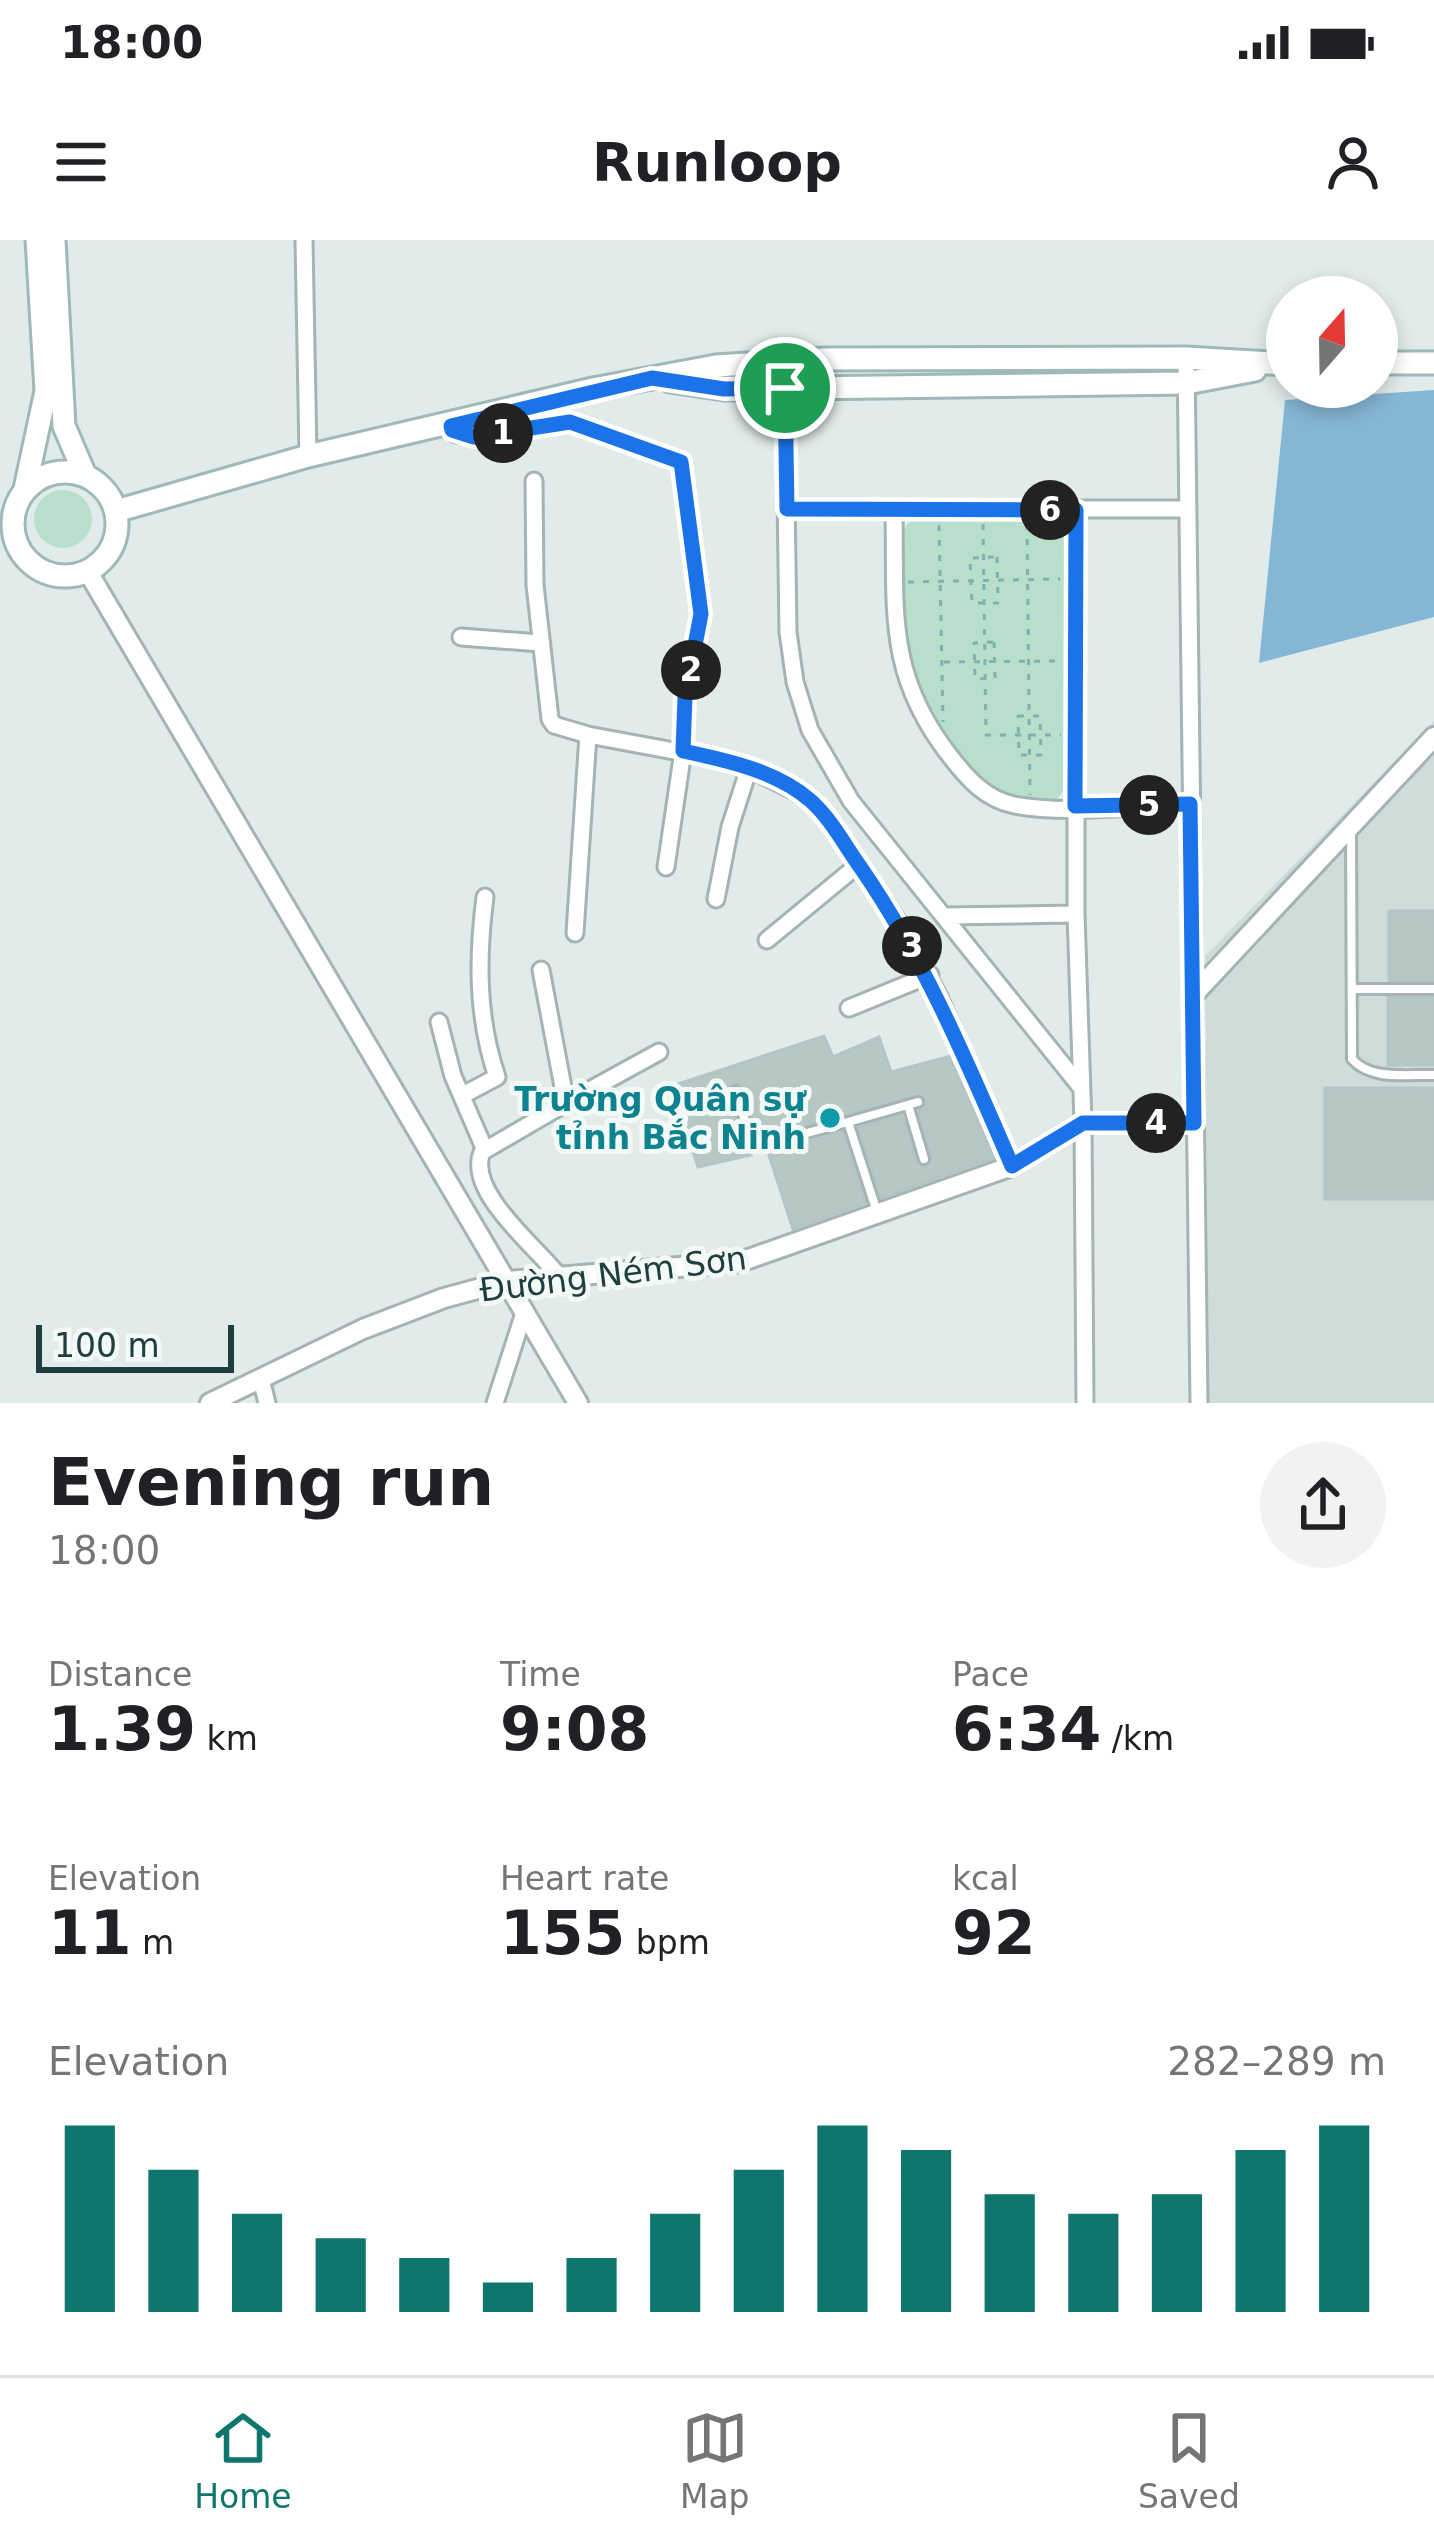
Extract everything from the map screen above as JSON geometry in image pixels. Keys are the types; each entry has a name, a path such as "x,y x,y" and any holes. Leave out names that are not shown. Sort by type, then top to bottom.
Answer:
{"main road":[{"path":"25,491 57,472 85,476 102,486 116,511 115,542 104,559 88,572 46,573 7,535 25,491 46,391 37,240"},
{"path":"54,240 64,426 85,476"},
{"path":"116,511 308,456 451,426 570,394 716,366 987,359 1186,358 1266,363"},
{"path":"987,359 988,385"},
{"path":"1398,363 1434,363"},
{"path":"652,378 724,389 1187,383 1266,368"}],"street":[{"path":"304,240 308,456"},
{"path":"1186,358 1199,1403"},
{"path":"784,362 790,658 810,730 851,801 1079,1085"},
{"path":"570,394 574,423"},
{"path":"451,426 456,434 474,437 574,423 681,462 701,614 685,697 683,751 666,867"},
{"path":"534,481 540,643 554,725 749,768 810,799 906,934 939,997 1012,1166"},
{"path":"787,509 1186,509"},
{"path":"894,510 898,652 926,725 973,782 993,798 1028,807 1190,804"},
{"path":"1076,510 1076,914 1085,1403"},
{"path":"88,572 578,1403"},
{"path":"460,637 540,643"},
{"path":"575,933 588,735"},
{"path":"1195,992 1434,736"},
{"path":"716,898 730,826 749,768"},
{"path":"767,940 858,865"},
{"path":"463,1095 497,1077 483,1031 478,948 485,897"},
{"path":"944,916 1076,914"},
{"path":"542,970 566,1103"},
{"path":"849,1008 930,976"},
{"path":"439,1022 453,1076 485,1150"},
{"path":"557,1275 489,1198 477,1167 485,1150 659,1052"},
{"path":"1083,1123 1194,1123"},
{"name":"Đường Ném Sơn","path":"210,1403 363,1329 444,1298 507,1281 740,1262 1012,1166 1083,1123"},
{"path":"495,1403 525,1310"},
{"path":"261,1379 267,1403"}],"lane":[{"path":"1351,826 1352,1059 1361,1069 1434,1075"},
{"path":"1352,989 1434,989"},
{"path":"735,1091 754,1148 913,1104 924,1159"},
{"path":"848,1122 877,1214"}],"path":[{"path":"983,524 986,735 1065,735"},
{"path":"1027,524 1030,797"},
{"path":"939,525 944,729"},
{"path":"997,557 998,603 972,603 970,558 983,558 997,557"},
{"path":"906,582 1063,579"},
{"path":"994,642 995,678 976,679 974,643 984,643 994,642"},
{"path":"942,662 1064,661"},
{"path":"1018,716 1040,716 1041,754 1018,755 1018,735 1018,716"}],"shaded area":[{"path":"1434,721 1434,1403 1209,1403 1205,956"}],"green space":[{"path":"63,490 84,498 92,519 84,540 63,548 42,540 34,519 42,498"},
{"path":"1047,519 1061,524 1066,536 1069,783 1057,799 1029,800 1002,794 983,780 950,742 925,702 906,637 901,545 908,523 916,520"}],"water":[{"path":"1434,390 1434,617 1259,663 1284,408 1398,408 1398,392"}],"building":[{"path":"1389,911 1434,911 1434,981 1389,981"},
{"path":"1388,997 1434,997 1434,1065 1388,1065"},
{"name":"Trường Quân sự tỉnh Bắc Ninh","path":"824,1036 833,1057 879,1037 891,1072 951,1056 994,1158 881,1198 858,1128 902,1115 917,1162 927,1166 932,1157 918,1111 926,1105 923,1095 759,1137 743,1088 735,1083 727,1094 751,1155 698,1167 672,1086"},
{"path":"1325,1088 1434,1088 1434,1199 1325,1199"},
{"path":"843,1132 866,1203 793,1229 768,1152"}],"place":[{"name":"Trường Quân sự tỉnh Bắc Ninh","path":"830,1118"}],"route":[{"path":"652,378 724,389 785,388 787,509 1076,510 1075,806 1190,804 1194,1123 1083,1123 1012,1166 939,997 906,934 835,827 810,799 776,780 739,763 683,751 685,697 701,614 681,462 564,421 474,437 456,434 451,426 652,378"}]}
